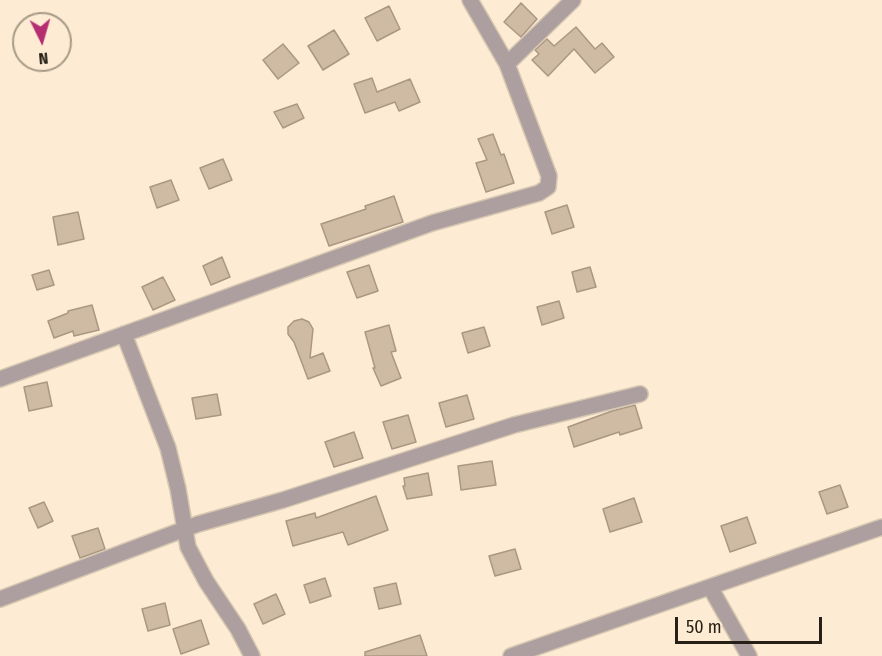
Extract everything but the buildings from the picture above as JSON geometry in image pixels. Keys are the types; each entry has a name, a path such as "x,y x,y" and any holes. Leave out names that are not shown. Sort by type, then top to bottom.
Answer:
{"street":[{"path":"0,379 432,223 539,193 548,188 549,176 507,64 470,0"},
{"path":"507,64 573,0"},
{"path":"124,334 168,448 188,547 252,656"},
{"path":"0,599 184,529 284,500 514,425 640,394"},
{"path":"511,656 882,527"},
{"path":"710,587 749,656"}]}
